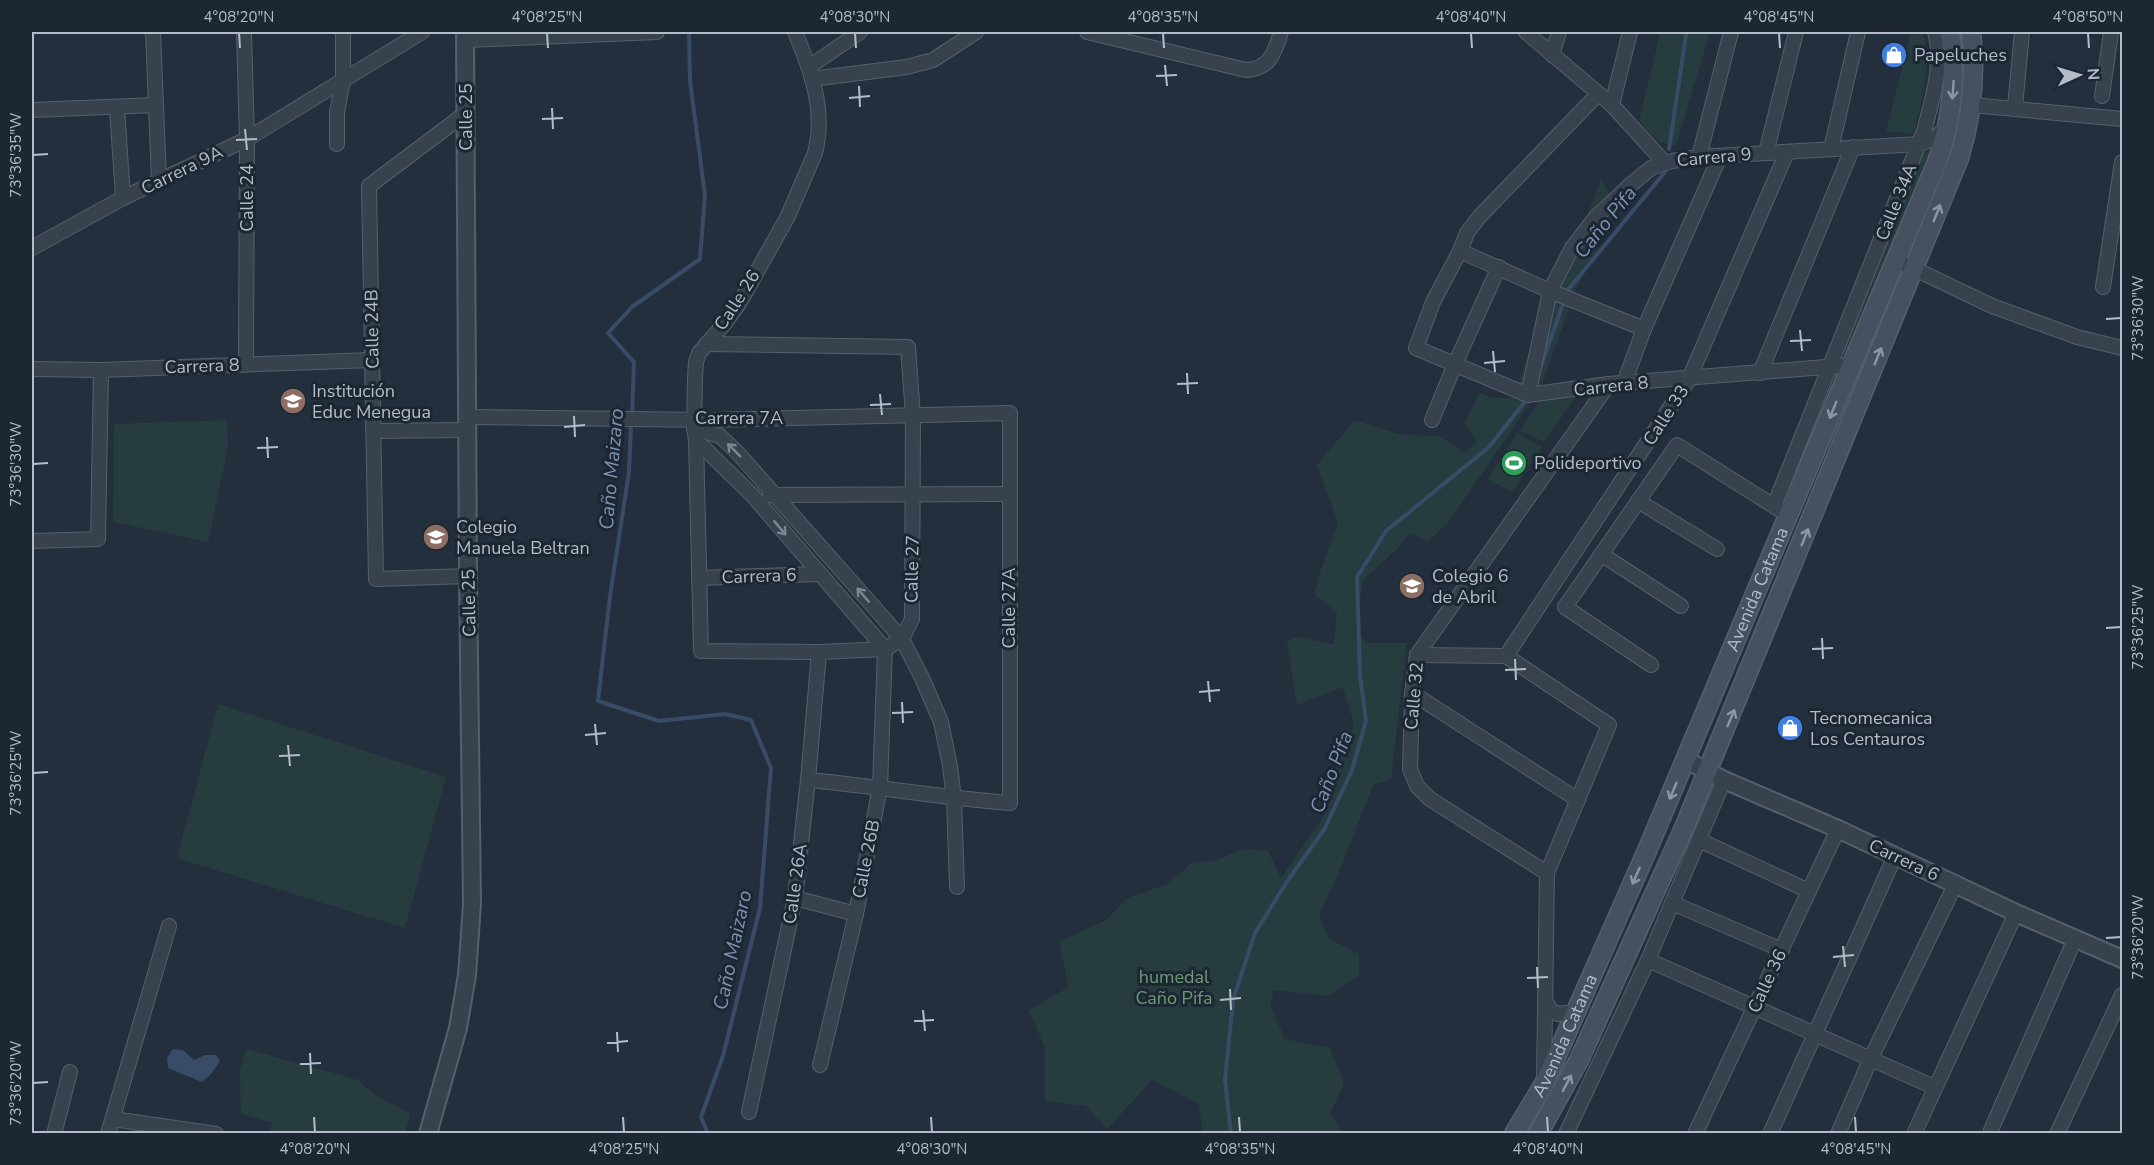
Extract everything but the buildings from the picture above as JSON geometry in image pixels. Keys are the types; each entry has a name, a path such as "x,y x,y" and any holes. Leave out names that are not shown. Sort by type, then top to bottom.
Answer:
{"main road":[{"name":"Avenida Catama","path":"1514,1134 1544,1084 1686,760 1937,162 1949,125 1954,87 1936,32"},
{"name":"Avenida Catama","path":"1538,1134 1579,1060 1716,776 1959,158 1972,105 1974,68 1971,32"}],"street":[{"path":"153,32 159,180"},
{"name":"Calle 24","path":"244,32 247,139 246,364"},
{"path":"336,144 337,112 343,80 343,32"},
{"name":"Carrera 9A","path":"32,248 123,198 247,139 422,32"},
{"path":"465,36 657,32"},
{"name":"Calle 26","path":"795,32 811,73 817,98 820,123 818,142 809,169 788,216 740,302 706,344 696,362 695,429 701,651 819,652"},
{"path":"811,73 860,32"},
{"path":"811,73 896,69 933,60 976,32"},
{"path":"1087,32 1143,38 1240,70 1261,67 1273,56 1281,32"},
{"name":"Carrera 9","path":"1526,32 1611,105 1664,162 1699,157 1919,144 1934,139 1949,125"},
{"path":"1552,55 1559,32"},
{"path":"1611,105 1630,32"},
{"path":"1699,157 1731,32"},
{"path":"1766,153 1796,32"},
{"path":"1831,149 1858,32"},
{"name":"Calle 34A","path":"1774,506 1919,144 1935,84 1938,51 1936,32"},
{"path":"2015,107 2022,32"},
{"path":"2102,96 2110,32"},
{"name":"Calle 25","path":"428,1134 458,1028 470,948 472,892 465,36"},
{"path":"1598,94 1480,216 1467,233 1433,303 1416,348 1528,395 1550,291 1572,248 1596,217 1629,186 1651,168 1664,162"},
{"path":"32,110 156,105"},
{"path":"1972,105 2015,107 2122,119"},
{"path":"117,108 123,198"},
{"name":"Calle 24B","path":"466,113 369,186 376,579 468,576"},
{"path":"1760,373 1853,147"},
{"name":"Calle 33","path":"1506,656 1689,380 1787,152"},
{"path":"1624,383 1644,329 1720,156"},
{"path":"2103,287 2122,162"},
{"path":"1460,251 1644,329"},
{"path":"1896,260 1915,267 1992,306 2077,337 2122,348"},
{"path":"1432,420 1499,267"},
{"name":"Calle 27","path":"706,344 908,346 913,416 912,618 902,639"},
{"name":"Carrera 8","path":"32,369 101,370 372,360"},
{"name":"Carrera 8","path":"1528,395 1609,384 1689,380 1851,365"},
{"path":"32,541 98,539 101,370"},
{"name":"Calle 32","path":"1547,873 1420,791 1410,769 1412,693 1417,655 1609,384"},
{"name":"Carrera 7A","path":"373,430 585,417 651,419 695,429 913,416 1010,413"},
{"name":"Calle 27A","path":"954,799 1010,803 1010,413"},
{"path":"695,429 720,436 775,494 902,639 932,698 941,722 954,799 957,887"},
{"path":"695,429 885,649"},
{"path":"1651,665 1565,607 1677,445 1789,516"},
{"path":"753,496 775,494 1009,494"},
{"path":"1638,501 1717,549"},
{"path":"1601,554 1681,606"},
{"name":"Carrera 6","path":"699,578 819,574"},
{"path":"819,652 885,649 902,639"},
{"name":"Calle 26B","path":"820,1065 856,914 880,787 885,649"},
{"name":"Calle 26A","path":"749,1112 795,898 819,652"},
{"path":"1417,655 1506,656 1609,725 1547,873 1544,1084"},
{"path":"1412,693 1578,800"},
{"name":"Carrera 6","path":"1686,760 1716,776 1838,829 2016,913 2122,959"},
{"name":"Avenida Catama","path":"1566,1134 1648,960 1699,840 1716,776"},
{"path":"808,780 880,787 954,799"},
{"name":"Calle 36","path":"1695,1134 1838,829"},
{"path":"1699,840 1809,891"},
{"path":"1770,1134 1895,856"},
{"path":"1838,1134 1871,1058 1956,884"},
{"path":"795,898 856,914"},
{"path":"1672,903 1782,950"},
{"path":"1914,1134 2016,913"},
{"path":"108,1134 169,926"},
{"path":"1991,1130 2075,939"},
{"path":"1648,960 1934,1087"},
{"path":"2057,1134 2122,994"},
{"path":"1545,1000 1550,1009 1557,1014 1576,1012"},
{"path":"54,1134 70,1072"},
{"path":"113,1119 216,1134"}],"green space":[{"path":"1660,32 1710,32 1676,146 1659,142 1639,122"},
{"path":"1911,32 1923,33 1927,58 1925,84 1914,134 1886,131"},
{"path":"1919,151 1935,153 1849,355 1837,351"},
{"name":"humedal Caño Pifa","path":"1601,180 1612,199 1627,193 1576,289 1541,387 1448,523 1428,541 1410,533 1396,550 1363,580 1355,634 1369,643 1407,643 1391,779 1373,785 1343,862 1319,915 1329,939 1359,954 1359,975 1328,996 1274,990 1270,1005 1285,1039 1330,1048 1344,1083 1330,1114 1343,1133 1203,1133 1199,1104 1152,1080 1107,1129 1086,1106 1045,1101 1045,1048 1029,1010 1069,987 1059,942 1106,920 1126,899 1167,884 1192,863 1218,860 1243,849 1268,851 1281,878 1324,815 1329,783 1354,725 1343,687 1297,705 1287,642 1297,637 1334,644 1337,612 1314,594 1338,523 1317,465 1355,420 1402,435 1439,436 1465,453 1477,442 1464,422 1480,393 1493,398 1511,398 1517,388 1560,257 1585,221"},
{"path":"1585,384 1544,442 1520,431 1546,390"},
{"path":"227,420 228,447 208,542 113,522 114,424"},
{"name":"Polideportivo","path":"1517,433 1542,447 1512,492 1488,479"},
{"path":"218,704 446,777 405,928 177,858"},
{"path":"246,1049 358,1080 376,1096 410,1113 405,1133 270,1133 272,1123 241,1114 240,1071"}],"water":[{"path":"173,1049 183,1050 194,1060 205,1055 216,1055 220,1061 202,1082 168,1068 167,1058"}],"waterway":[{"name":"Caño Maizaro","path":"632,416 634,362 608,333 632,307 700,259 705,195 690,81 689,32"},
{"name":"Caño Pifa","path":"1669,149 1686,35"},
{"name":"Caño Pifa","path":"1567,291 1665,172"},
{"name":"Caño Pifa","path":"1541,366 1563,304"},
{"name":"Caño Pifa","path":"1231,1134 1225,1080 1233,1000 1255,933 1286,883 1324,830 1352,770 1366,721 1360,675 1357,577 1386,531 1489,447 1527,399"},
{"name":"Caño Maizaro","path":"631,423 629,472 610,596 598,701 659,721 725,714 751,720 771,768 760,908 723,1056 701,1117 708,1134"}],"place":[{"name":"Papeluches","path":"1894,55"},
{"name":"Institución Educ Menegua","path":"293,401"},
{"name":"Polideportivo","path":"1514,463"},
{"name":"Colegio Manuela Beltran","path":"436,537"},
{"name":"Colegio 6 de Abril","path":"1412,586"},
{"name":"Tecnomecanica Los Centauros","path":"1790,728"}]}
